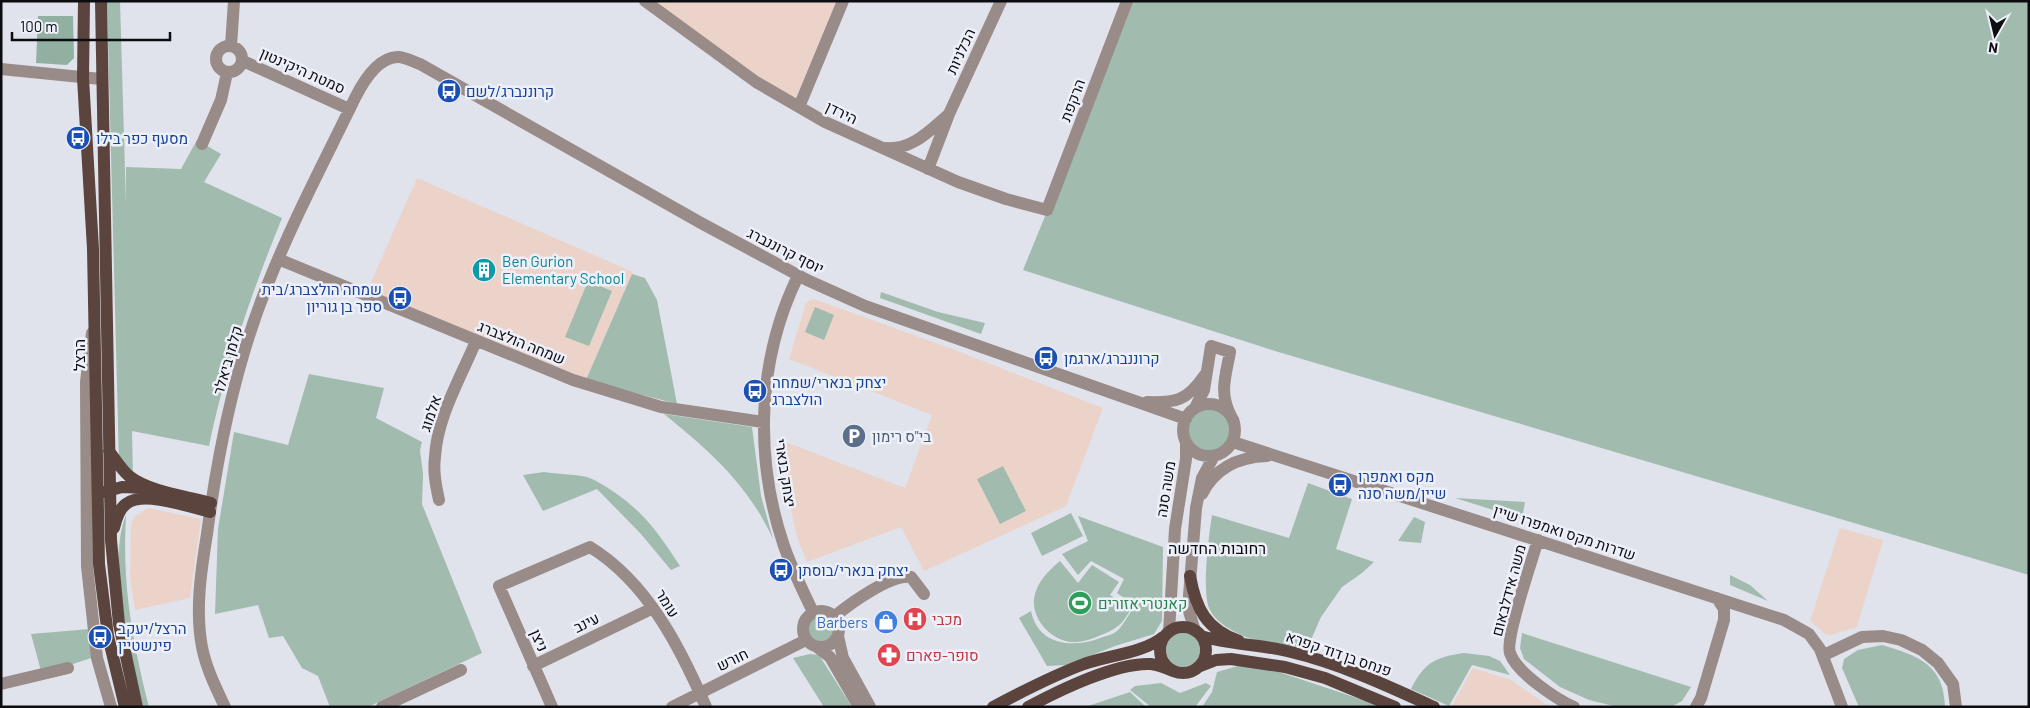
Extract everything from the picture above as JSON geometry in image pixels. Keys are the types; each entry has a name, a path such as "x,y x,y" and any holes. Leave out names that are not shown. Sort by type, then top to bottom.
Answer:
{"main road":[{"name":"הרצל","path":"84,1 83,78 92,225 95,324 96,501 101,589 108,636 125,707"},
{"name":"הרצל","path":"101,1 111,540 119,624 137,707"},
{"path":"109,451 129,475 151,488 210,507"},
{"path":"96,501 102,493 111,489 151,488"},
{"path":"111,540 121,509 125,504 135,499 149,498 210,507"},
{"path":"1190,576 1194,597 1199,609 1211,624 1228,636 1256,645"},
{"path":"994,707 1056,675 1104,658 1151,646 1166,634 1182,627 1198,634 1206,649 1205,656 1198,667 1186,673 1152,664 1119,669 1077,684 1028,707"},
{"path":"1166,634 1160,653 1166,667 1173,671"},
{"name":"פנחס בן דוד קפרא","path":"1198,634 1222,642 1256,645 1319,660 1375,681 1434,707"},
{"name":"פנחס בן דוד קפרא","path":"1198,667 1216,660 1231,659 1285,667 1325,678 1395,707"}],"street":[{"path":"231,46 234,1"},
{"name":"הירדן","path":"645,1 748,76 825,122 928,169 997,196 1047,210"},
{"path":"799,107 843,1"},
{"name":"הכלניות","path":"928,169 950,114 1001,1"},
{"name":"הרקפת","path":"1047,210 1127,1"},
{"path":"231,46 239,50 243,61 239,69 227,73 219,68 216,60 221,49 231,46"},
{"name":"קלמן ביאלר","path":"225,707 205,660 200,632 200,578 210,507 234,387 266,288 349,109 362,84 373,71 385,61 397,57"},
{"name":"יוסף קרוננברג","path":"397,57 420,64 798,276 865,306 1186,419"},
{"name":"סמטת היקינטון","path":"243,61 349,109"},
{"path":"1,70 102,79"},
{"path":"202,144 221,100 227,73"},
{"name":"הכלניות","path":"881,147 899,148 908,146 950,114"},
{"name":"שמחה הולצברג","path":"278,259 573,380 661,407 763,422"},
{"name":"יצחק בנארי","path":"798,276 778,326 763,422 765,462 780,534 791,565 813,612"},
{"path":"95,324 91,335 86,382 87,566 97,658 111,707"},
{"name":"אלמוג","path":"438,500 434,468 439,433 445,413 476,341"},
{"path":"1211,346 1230,352 1223,393 1225,404 1235,424 1236,434 1228,449 1214,456 1198,454 1186,442 1183,434 1186,419 1195,408 1204,390 1206,372 1211,346"},
{"path":"1124,397 1160,402 1182,399 1196,388 1206,372"},
{"path":"1195,408 1202,405 1219,406 1231,416"},
{"name":"משה סנה","path":"1166,634 1174,538 1186,459 1186,442"},
{"name":"שדרות מקס ואמפרו שיין","path":"1233,442 1784,620 1809,634 1824,655 1842,707"},
{"path":"1198,634 1188,608 1196,508 1204,471 1214,456"},
{"path":"1196,508 1210,481 1226,466 1236,461 1255,457 1286,459"},
{"name":"משה אידלבאום","path":"1538,540 1510,634 1510,653 1518,666 1547,692 1574,707"},
{"name":"ניצן","path":"552,707 499,586 590,547"},
{"name":"עומר","path":"590,547 609,559 638,586 653,608 706,707"},
{"path":"835,616 878,588 902,576 911,577 924,594"},
{"path":"1696,707 1701,698 1724,620 1724,609 1717,598"},
{"name":"עינב","path":"534,666 653,608"},
{"path":"1724,620 1731,611 1746,608"},
{"path":"859,707 830,657 812,643 803,628 808,616 813,612 826,611 835,616 839,625 838,636 843,658 870,707"},
{"path":"812,643 830,646 838,636"},
{"path":"1824,655 1862,637 1883,636 1901,640 1922,650 1938,663 1953,684 1956,707"},
{"name":"חורש","path":"672,707 812,643"},
{"path":"1,684 68,668"},
{"path":"382,707 461,670"}],"shaded area":[{"path":"653,1 839,1 795,100 738,65"},
{"path":"417,178 633,272 584,385 367,291"},
{"path":"814,299 955,350 1103,408 1066,506 924,571 901,527 807,562 797,537 789,501 783,441 905,488 932,415 789,359 805,306 807,302"},
{"path":"148,508 201,519 190,598 135,610 130,578 131,525 134,517"},
{"path":"1840,528 1883,540 1857,627 1831,635 1825,634 1810,621"},
{"path":"1473,668 1511,680 1550,707 1451,707"}],"green space":[{"path":"107,1 120,1 126,205 126,167 181,169 197,140 221,154 204,182 282,218 240,330 209,446 132,431 133,479 119,462"},
{"path":"1133,1 2029,1 2029,575 1275,351 1023,270"},
{"path":"38,16 73,16 74,58 67,65 36,63"},
{"path":"632,274 645,278 657,300 677,404 586,380"},
{"path":"588,281 612,291 589,346 565,337"},
{"path":"881,292 938,312 985,323 981,334 880,298"},
{"path":"815,307 834,315 824,340 805,332"},
{"path":"309,374 384,388 376,418 422,442 420,450 423,474 422,504 482,653 368,707 330,707 318,676 302,668 283,636 269,638 258,605 215,614 218,529 234,432 288,445"},
{"path":"1209,408 1221,412 1227,418 1231,430 1227,442 1221,448 1209,452 1197,448 1191,442 1187,430 1191,418 1197,412"},
{"path":"664,414 752,427 761,496 773,539 752,502 740,486 712,455"},
{"path":"1003,466 1026,511 1000,524 977,479"},
{"path":"544,472 587,477 614,492 635,508 651,525 680,566 671,570 641,534 597,489 543,511 523,475"},
{"path":"1308,483 1352,499 1336,549 1374,562 1342,587 1321,617 1307,649 1268,643 1246,637 1217,619 1207,602 1206,564 1212,515 1289,538"},
{"path":"1455,498 1525,502 1522,519"},
{"path":"1071,513 1083,536 1042,556 1031,533"},
{"path":"126,515 127,589 133,635 149,707 143,707 122,610 119,584 120,535"},
{"path":"1078,516 1163,547 1162,621 1154,634 1115,646 1067,665 1047,666 1019,618 1031,611 1035,623 1041,632 1049,638 1059,642 1080,643 1092,641 1116,632 1135,606 1117,593 1124,579 1091,561 1078,575 1062,554 1088,541"},
{"path":"1414,517 1425,522 1421,543 1398,541"},
{"name":"קאנטרי אזורים","path":"1060,561 1078,583 1092,565 1119,582 1110,595 1132,608 1124,620 1110,631 1094,638 1075,642 1056,637 1044,628 1034,607 1035,593 1043,578"},
{"path":"1730,575 1750,585 1768,601 1730,585"},
{"path":"821,614 832,618 836,629 832,640 821,644 810,640 806,629 810,618"},
{"path":"90,629 94,657 67,666 41,671 31,634"},
{"path":"1183,633 1195,638 1200,650 1195,662 1183,667 1171,662 1166,650 1171,638"},
{"path":"1522,633 1691,687 1682,701 1671,707 1614,706 1589,700 1560,687 1524,659 1520,648"},
{"path":"1882,645 1907,653 1927,664 1940,681 1945,707 1859,707 1842,668 1844,659 1858,650"},
{"path":"1464,653 1489,656 1500,661 1510,675 1472,665 1449,706 1411,689 1426,667 1438,659"},
{"path":"810,654 819,655 852,707 824,707 793,658"},
{"path":"1245,664 1282,673 1379,707 1202,707 1212,692 1217,672"},
{"path":"1161,683 1180,693 1206,683 1211,686 1195,707 1151,707 1130,690 1135,686"},
{"path":"1130,692 1146,707 1085,707"}],"place":[{"name":"קרוננברג/לשם","path":"449,91"},
{"name":"מסעף כפר בילו","path":"78,138"},
{"name":"Ben Gurion Elementary School","path":"484,270"},
{"name":"שמחה הולצברג/בית ספר בן גוריון","path":"400,298"},
{"name":"קרוננברג/ארגמן","path":"1046,358"},
{"name":"יצחק בנארי/שמחה הולצברג","path":"755,391"},
{"name":"בי\"ס רימון","path":"854,436"},
{"name":"מקס ואמפרו שיין/משה סנה","path":"1340,485"},
{"name":"יצחק בנארי/בוסתן","path":"781,570"},
{"name":"קאנטרי אזורים","path":"1080,603"},
{"name":"מכבי","path":"915,619"},
{"name":"Barbers","path":"886,622"},
{"name":"הרצל/יעקב פינשטיין","path":"100,637"},
{"name":"סופר-פארם","path":"889,655"}],"district":[{"name":"רחובות החדשה","path":"1217,547"}]}
